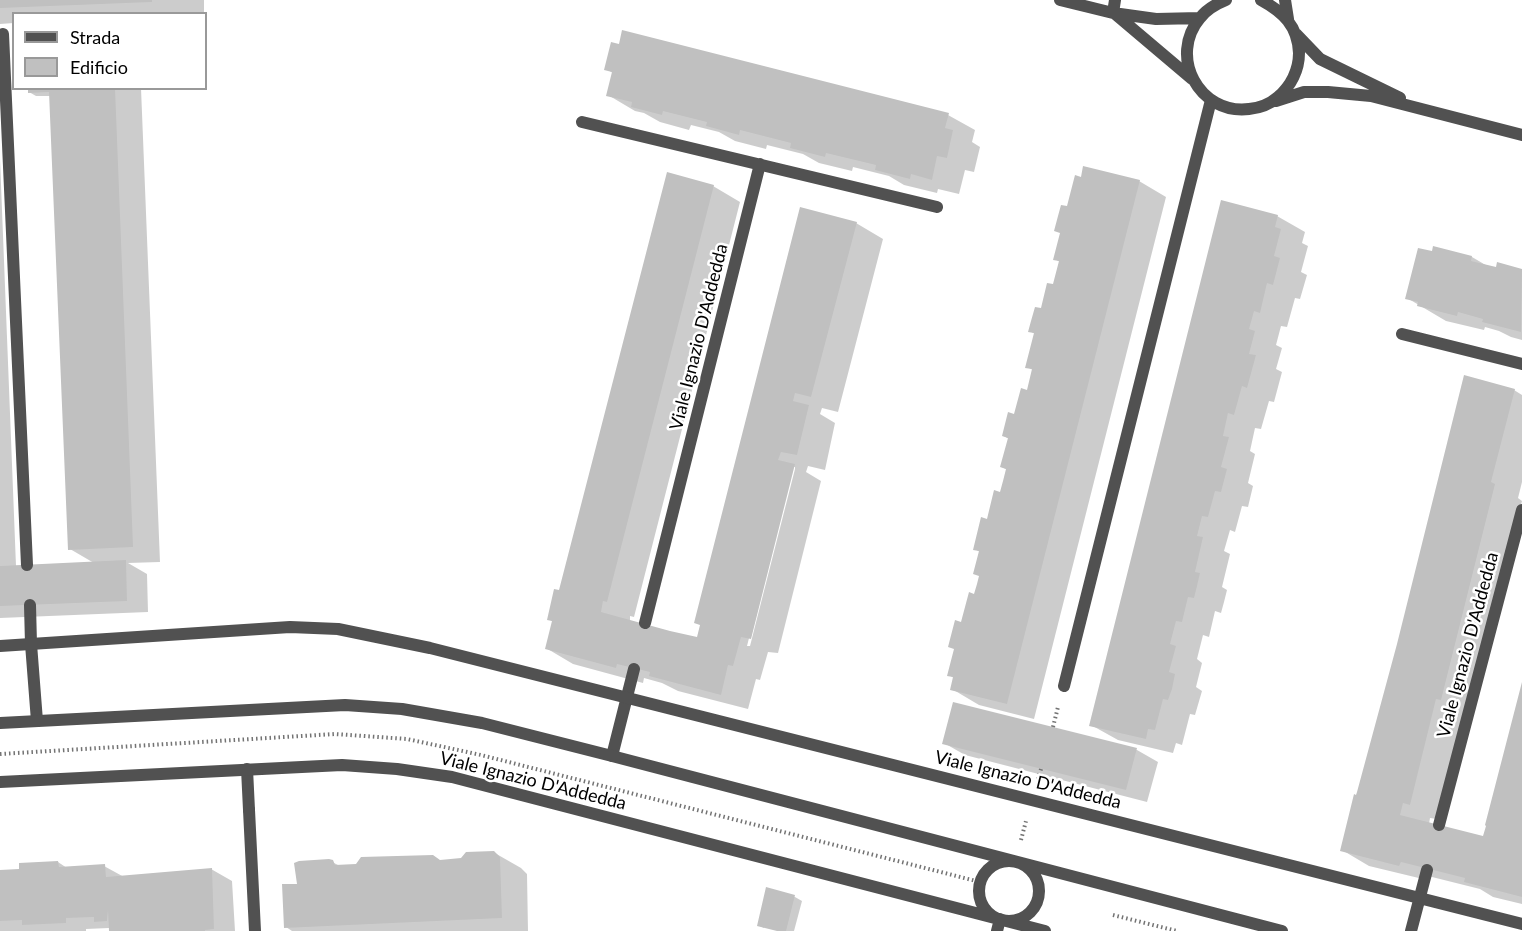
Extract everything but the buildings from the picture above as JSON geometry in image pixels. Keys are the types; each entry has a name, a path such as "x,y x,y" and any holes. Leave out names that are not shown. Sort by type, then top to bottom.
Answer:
{"street":[{"path":"1060,0 1114,6 1156,19 1200,18"},
{"path":"1193,80 1188,65 1187,48 1191,32 1200,18 1216,3 1227,0"},
{"path":"1261,0 1276,8 1288,19 1296,34 1320,59 1422,109"},
{"path":"1286,0 1288,19"},
{"path":"1114,6 1193,80 1210,100 1225,107 1241,110 1257,108 1304,92 1371,96 1522,135"},
{"path":"6,33 27,565"},
{"path":"1272,102 1287,89 1296,72 1299,53 1296,34"},
{"path":"1064,686 1210,100"},
{"path":"582,122 937,207"},
{"name":"Viale Ignazio D'Addedda","path":"645,623 760,164"},
{"path":"1402,334 1522,364"},
{"name":"Viale Ignazio D'Addedda","path":"1439,825 1522,510"},
{"path":"30,605 37,721"},
{"name":"Viale Ignazio D'Addedda","path":"0,646 290,627 338,629 430,648 1522,924"},
{"path":"612,756 634,669"},
{"path":"0,723 345,705 402,709 482,723 1282,931"},
{"name":"Viale Ignazio D'Addedda","path":"0,782 342,765 397,769 452,777 999,925 1045,931"},
{"path":"247,769 255,931"},
{"path":"1014,861 1032,872 1039,887 1039,895 1035,905 1025,916 999,925 984,908 979,893 980,882 993,865 1014,861"},
{"path":"1411,931 1427,870"}],"path":[{"path":"1113,915 1177,931"}]}
